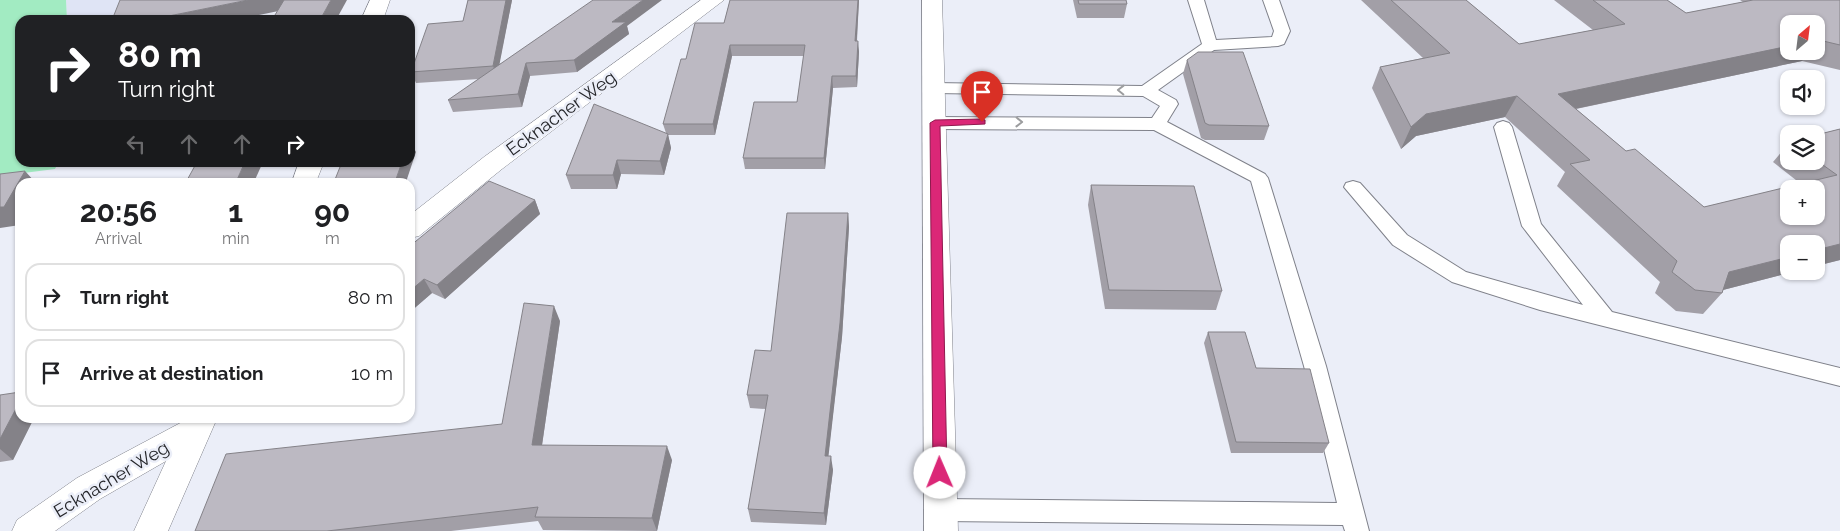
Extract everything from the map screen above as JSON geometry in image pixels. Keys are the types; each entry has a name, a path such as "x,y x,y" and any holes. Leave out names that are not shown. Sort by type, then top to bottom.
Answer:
{"street":[{"path":"374,15 380,0"},
{"name":"Ecknacher Weg","path":"415,225 493,164 714,0"},
{"path":"932,0 941,520"},
{"path":"150,531 199,424"},
{"name":"Ecknacher Weg","path":"29,531 55,510 128,464 199,424"}],"lane":[{"path":"1196,0 1210,45"},
{"path":"1146,91 1210,45 1278,41 1282,31 1271,0"},
{"path":"934,88 1146,91 1170,104 1157,124"},
{"path":"935,123 1157,124 1259,178 1314,366 1355,522 941,520"},
{"path":"1503,127 1532,226 1605,318"},
{"path":"1353,187 1400,240 1459,277 1540,302 1840,377"}],"shaded area":[{"path":"66,0 331,0 260,15 67,15"}],"green space":[{"path":"0,0 66,0 67,15 15,15 15,167 56,167 55,169 0,176"}],"building":[{"path":"120,0 248,0 174,15 114,15"},
{"path":"284,0 331,0 323,15 275,15"},
{"path":"468,0 506,0 493,66 415,72 415,61 428,24 463,21"},
{"path":"593,0 643,0 612,22 626,22 574,60 526,63 518,94 448,100"},
{"path":"730,0 858,0 855,41 858,41 856,76 832,76 824,158 743,158 754,102 797,102 805,45 730,45 713,124 663,124 681,59 686,59 695,23 724,23"},
{"path":"1078,0 1126,0 1127,4 1079,4"},
{"path":"1391,0 1466,0 1519,44 1625,24 1593,0 1667,0 1686,13 1753,0 1840,0 1840,45 1825,41 1825,15 1780,15 1780,48 1558,94 1626,151 1635,149 1704,207 1780,189 1780,225 1825,225 1825,180 1816,180 1837,175 1825,166 1825,133 1840,129 1840,244 1825,248 1825,235 1780,235 1780,259 1729,272 1722,293 1695,290 1672,272 1677,261 1570,164 1590,160 1517,96 1426,114 1411,127 1380,67 1450,53"},
{"path":"1198,52 1243,52 1269,126 1209,125 1205,123 1187,60"},
{"path":"594,104 668,134 660,161 617,160 613,175 566,175"},
{"path":"194,167 243,167 238,178 188,178"},
{"path":"340,167 400,167 396,178 336,178"},
{"path":"25,171 21,178 15,178 15,188 4,207 0,207 0,174"},
{"path":"489,181 535,200 437,285 424,279 415,287 415,242"},
{"path":"1091,185 1194,186 1222,291 1109,290"},
{"path":"787,213 848,213 840,323 825,456 831,456 824,513 748,509 768,395 747,395 755,350 771,351"},
{"path":"524,303 554,306 532,445 667,446 652,518 535,517 538,507 327,531 195,531 226,454 502,424"},
{"path":"1208,332 1245,332 1256,368 1310,369 1329,443 1236,442"},
{"path":"15,393 15,410 0,439 0,395"}],"route":[{"path":"940,473 935,123 982,122"}]}
